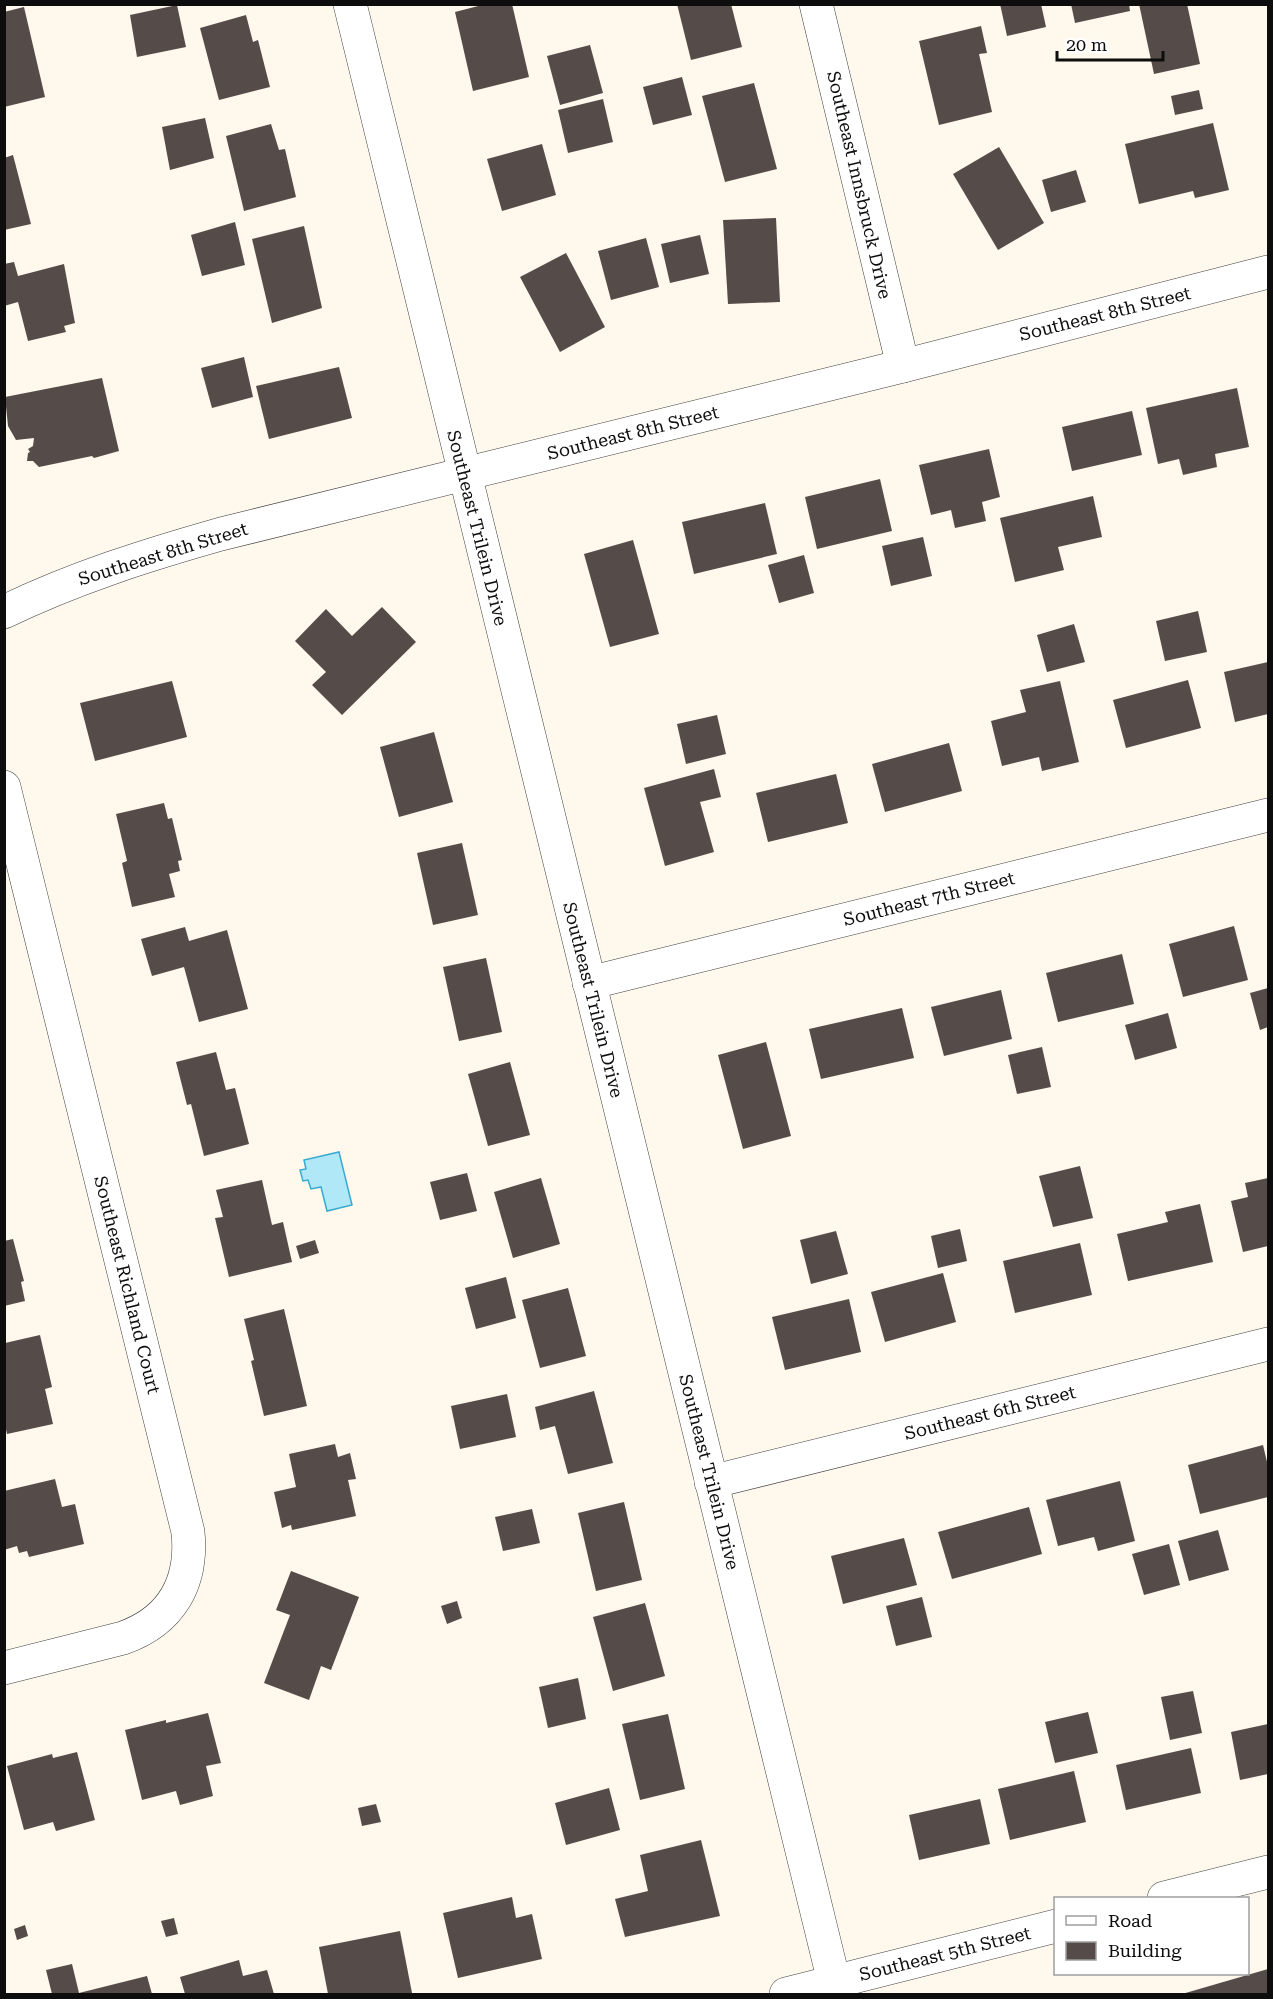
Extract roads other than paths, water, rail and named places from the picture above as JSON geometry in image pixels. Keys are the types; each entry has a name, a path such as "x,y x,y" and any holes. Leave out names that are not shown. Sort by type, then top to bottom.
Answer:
{"street":[{"name":"Southeast Trilein Drive","path":"350,4 835,1989"},
{"name":"Southeast Innsbruck Drive","path":"816,4 903,366"},
{"name":"Southeast 8th Street","path":"4,612 90,575 221,534 903,366 1269,272"},
{"name":"Southeast Richland Court","path":"4,787 188,1532 189,1551 183,1584 176,1597 166,1610 139,1632 4,1668"},
{"name":"Southeast 7th Street","path":"589,983 1269,815"},
{"name":"Southeast 6th Street","path":"711,1482 1269,1344"},
{"path":"1172,1897 1269,1872"},
{"name":"Southeast 5th Street","path":"786,1995 835,1989 1054,1927"}],"water":[{"path":"339,1152 352,1205 327,1211 321,1187 311,1189 308,1180 303,1181 300,1170 306,1169 304,1160"}]}
